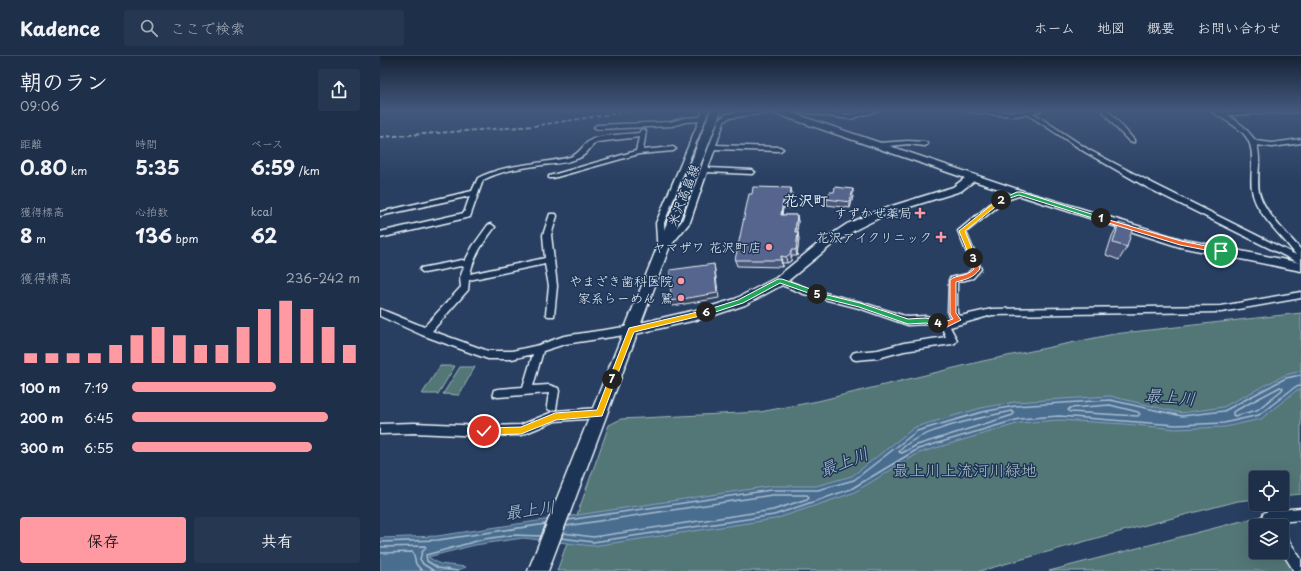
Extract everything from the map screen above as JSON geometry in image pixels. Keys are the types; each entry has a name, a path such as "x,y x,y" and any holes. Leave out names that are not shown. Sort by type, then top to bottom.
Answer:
{"main road":[{"name":"米沢高畠線","path":"538,571 707,134"}],"street":[{"path":"661,253 660,223 696,134"},
{"path":"661,253 686,222 716,134"},
{"path":"846,134 1019,193 1180,243 1301,267"},
{"path":"1061,134 1087,151 1152,186 1301,260"},
{"path":"1125,134 1132,141"},
{"path":"1246,134 1253,143 1255,156 1255,188 1258,200 1288,241 1300,254 1301,260"},
{"path":"380,235 467,215 480,179 485,176 518,166 570,159 583,154 590,143 595,140 641,135 639,152"},
{"path":"712,147 776,149 775,140"},
{"path":"1253,143 1272,144 1301,141"},
{"path":"879,145 893,143 926,144"},
{"path":"756,158 759,148"},
{"path":"551,177 639,152 673,149"},
{"path":"704,170 752,172"},
{"path":"380,312 425,332 488,355 512,355 538,349 564,340 631,330 709,312 734,304 780,281 824,245 851,227 883,212 957,189 973,177"},
{"path":"380,214 475,193"},
{"path":"958,320 953,314 953,280 970,276 977,269 962,231 1003,198 1019,193"},
{"path":"551,314 553,286 547,235 553,216"},
{"path":"425,332 464,288 464,278 467,265 481,239 491,227"},
{"path":"464,278 549,260"},
{"path":"424,270 462,263 467,265"},
{"path":"780,281 807,292 860,305 908,322 926,320 945,325 958,320 992,312 1222,309 1301,295"},
{"path":"856,356 878,354 904,347 952,340 945,325"},
{"path":"528,390 538,349"},
{"path":"498,393 550,389 554,391 552,406"},
{"path":"380,429 414,428 484,431 521,430 555,416 597,420"},
{"path":"1269,519 1268,517 1301,514"},
{"path":"1289,551 1301,571"}],"green space":[{"name":"最上川上流河川緑地","path":"1301,313 1301,494 1289,495 1289,471 1249,471 1249,500 1238,501 1104,536 980,571 557,571 609,425 621,419 760,412 818,401 983,361 1114,334"},
{"path":"440,366 455,366 438,394 422,394"},
{"path":"460,367 475,367 459,395 443,394"},
{"path":"1261,516 1263,519 1249,519"},
{"path":"1249,519 1249,559 1286,559 1294,571 1049,571"}],"water":[{"path":"1301,371 1301,390 1297,390 1261,419 1225,427 1176,429 1059,420 1020,423 919,453 853,493 775,519 593,546 523,538 475,545 428,557 440,564 466,567 457,571 380,571 380,538 437,536 771,486 816,486 852,476 915,427 981,408 1014,402 1110,396 1181,413 1223,407 1285,375"}],"building":[{"path":"753,187 791,188 790,201 783,201 781,215 797,215 795,232 798,232 796,250 791,250 790,254 786,257 781,256 781,260 735,260 749,194 752,194"},
{"path":"835,187 853,189 850,202 827,199 830,192 834,192"},
{"path":"1119,223 1133,227 1127,247 1113,243"},
{"path":"714,264 717,293 671,301 670,270"}],"railway":[{"path":"380,137 421,134"}],"place":[{"name":"すずかぜ薬局","path":"920,213"},
{"name":"花沢アイクリニック","path":"941,237"},
{"name":"ヤマザワ 花沢町店","path":"769,247"},
{"name":"やまざき歯科医院","path":"681,281"},
{"name":"家系らーめん 鷲","path":"681,298"}],"district":[{"name":"花沢町","path":"806,201"}],"route":[{"path":"484,431 521,430 555,416 599,413 631,330 709,312 740,302 780,281 807,292 860,305 908,322 926,320 945,325 958,320 953,314 953,280 970,276 977,269 962,231 1003,198 1019,193 1180,243 1221,251"}],"water label":[{"name":"最上川","path":"1170,397"},
{"name":"最上川","path":"844,462"},
{"name":"最上川","path":"530,510"}]}
